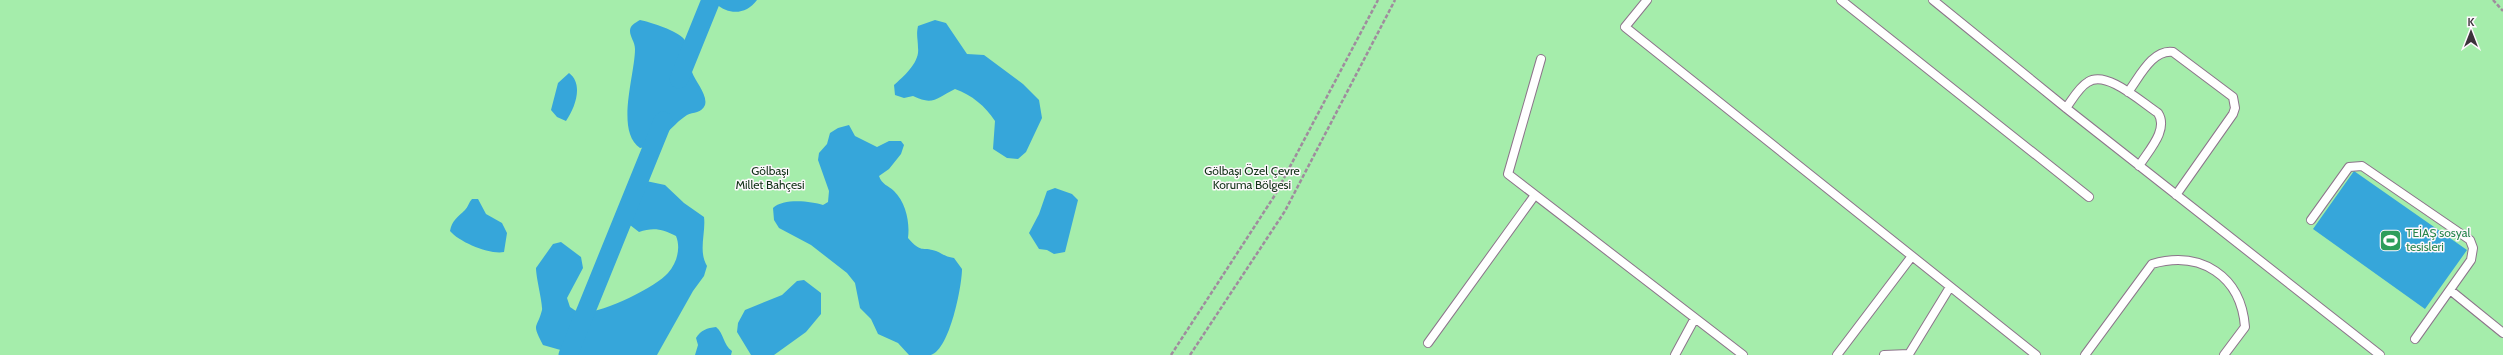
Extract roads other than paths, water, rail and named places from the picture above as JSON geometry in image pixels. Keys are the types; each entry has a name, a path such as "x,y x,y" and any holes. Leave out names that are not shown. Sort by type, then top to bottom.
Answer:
{"lane":[{"path":"1647,0 1625,27 2036,355"},
{"path":"1841,0 2089,197"},
{"path":"1933,0 2139,166 2380,355"},
{"path":"2128,92 2156,54 2169,51 2173,52 2233,97 2236,108 2233,114 2176,195"},
{"path":"1541,59 1508,174 1743,355"},
{"path":"2066,108 2086,82 2093,79 2107,79 2158,113 2162,121 2161,130 2139,166"},
{"path":"2311,220 2349,167 2357,165 2366,168 2470,240 2473,248 2471,260 2415,339"},
{"path":"1428,343 1535,195"},
{"path":"1837,355 1912,256"},
{"path":"2086,355 2152,264 2175,260 2187,260 2210,268 2228,283 2236,293 2244,316 2245,328 2224,355"},
{"path":"1884,355 1909,355 1950,287"},
{"path":"2450,290 2503,333"},
{"path":"1675,355 1695,318"}],"water":[{"path":"718,0 757,0 753,5 743,11 732,12 721,8 716,4"},
{"path":"640,20 670,30 684,39 689,50 692,72 705,97 705,105 702,110 687,115 681,119 654,143 640,148 633,140 629,129 627,116 635,49 630,29 633,24"},
{"path":"935,20 946,23 967,54 984,55 1023,84 1039,100 1042,118 1026,152 1018,159 1007,158 993,149 995,121 982,106 967,94 955,89 935,100 930,101 913,96 904,98 895,95 894,85 914,63 918,53 918,26"},
{"path":"569,73 574,78 577,90 575,103 566,121 557,117 551,110 558,83"},
{"path":"849,125 855,136 877,147 889,141 901,141 904,145 901,154 889,169 879,176 883,183 892,189 902,201 908,219 908,238 919,248 936,251 954,258 962,269 960,289 954,316 949,330 938,350 931,355 909,355 898,343 878,334 871,319 860,308 855,283 847,273 811,245 779,228 774,220 773,208 783,203 797,201 812,202 823,205 828,202 829,191 818,160 819,153 827,144 830,133 838,128"},
{"name":"TEİAŞ sosyal tesisleri","path":"2354,171 2467,250 2425,309 2313,229"},
{"path":"646,181 665,185 684,203 704,217 703,254 707,266 704,276 693,291 657,355 578,355 543,345 536,329 542,307 536,268 553,244 561,242 581,257 583,268 567,298 570,307 578,312 598,310 625,300 661,279 674,265 678,250 676,236 658,230 639,232 630,225 626,210 625,197 631,187"},
{"path":"1055,188 1072,194 1078,200 1065,252 1054,254 1047,250 1039,249 1029,233 1039,214 1047,191"},
{"path":"472,199 478,199 486,214 502,223 507,233 504,252 491,252 475,247 460,239 450,231 457,217 466,209"},
{"path":"804,280 821,293 821,314 806,332 774,355 751,355 737,332 738,323 745,310 782,295 797,281"},
{"path":"716,327 721,332 727,346 732,351 731,355 695,355 698,345 696,338 698,335 704,330"}],"waterway":[{"path":"679,79 711,0"},
{"path":"568,355 663,121"}],"place":[{"name":"TEİAŞ sosyal tesisleri","path":"2390,240"}],"park label":[{"name":"Gölbaşı Millet Bahçesi","path":"770,178"},
{"name":"Gölbaşı Özel Çevre Koruma Bölgesi","path":"1252,178"}]}
